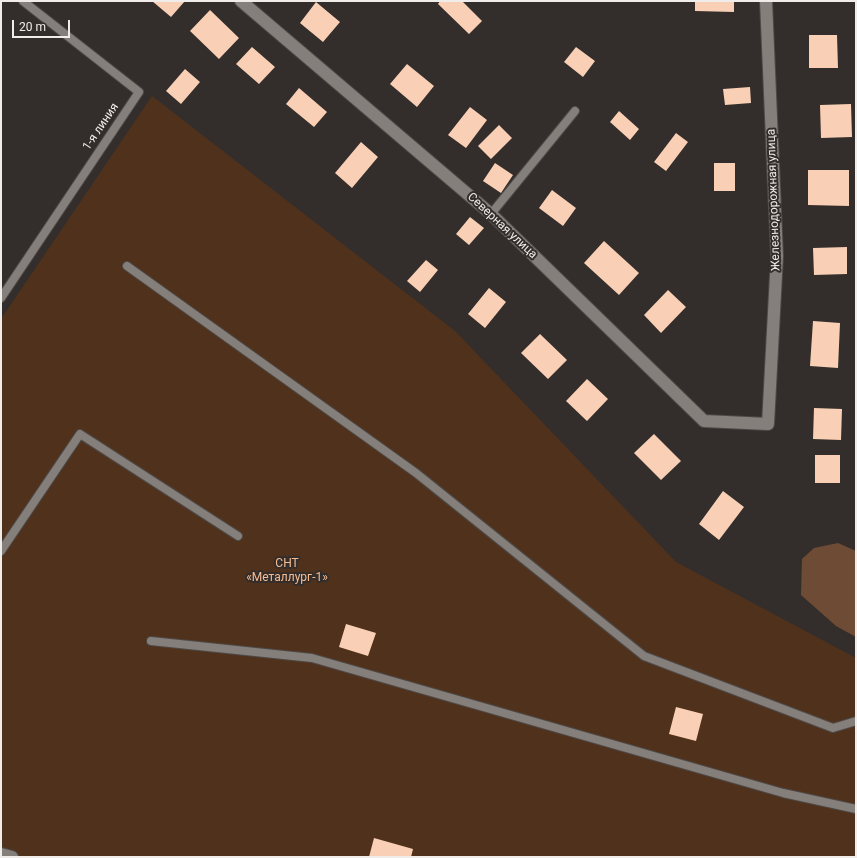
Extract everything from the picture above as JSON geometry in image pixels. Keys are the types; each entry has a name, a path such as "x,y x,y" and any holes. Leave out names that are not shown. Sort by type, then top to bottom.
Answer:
{"street":[{"name":"Железнодорожная улица","path":"766,1 777,256 768,424"},
{"name":"Северная улица","path":"245,3 491,214 704,421 768,424"},
{"path":"1,854 12,857"}],"lane":[{"name":"1-я линия","path":"1,298 139,92 23,1"},
{"path":"491,214 574,111"},
{"path":"127,266 416,473 644,656 833,728 856,721"},
{"path":"1,550 80,434 238,536"},
{"path":"151,641 312,658 783,794 856,809"}],"green space":[{"name":"СНТ «Металлург-1»","path":"152,96 455,331 676,562 856,658 856,857 1,857 1,319"}],"shaded area":[{"path":"838,543 856,551 856,637 836,626 801,595 802,559 814,548"}],"building":[{"path":"152,1 185,1 171,17"},
{"path":"440,1 462,1 482,21 469,34 438,4"},
{"path":"695,1 734,1 734,12 695,11"},
{"path":"316,2 340,22 323,42 300,23"},
{"path":"210,10 239,38 219,59 190,31"},
{"path":"809,35 837,35 838,68 809,68"},
{"path":"252,47 275,67 259,84 236,64"},
{"path":"576,47 595,61 583,77 564,62"},
{"path":"407,64 434,86 417,107 390,84"},
{"path":"185,69 200,82 181,104 166,91"},
{"path":"750,87 751,103 725,105 723,89"},
{"path":"299,88 327,112 314,127 286,104"},
{"path":"851,104 852,137 821,138 820,105"},
{"path":"470,107 487,120 466,148 448,135"},
{"path":"619,111 639,129 630,140 610,122"},
{"path":"499,125 512,138 491,159 478,146"},
{"path":"676,133 688,142 666,171 654,162"},
{"path":"361,142 378,157 352,188 335,173"},
{"path":"495,163 513,175 501,193 483,181"},
{"path":"714,163 735,163 735,191 714,191"},
{"path":"808,170 849,170 849,206 808,205"},
{"path":"552,190 576,208 563,226 539,208"},
{"path":"470,217 484,228 469,245 456,234"},
{"path":"604,241 639,273 619,295 584,263"},
{"path":"847,247 847,274 814,275 813,248"},
{"path":"426,260 438,270 420,292 407,281"},
{"path":"489,288 506,302 485,328 468,314"},
{"path":"668,290 686,307 661,333 644,315"},
{"path":"813,321 840,323 838,368 810,366"},
{"path":"540,334 567,360 548,379 521,353"},
{"path":"587,379 608,399 587,421 566,401"},
{"path":"814,408 842,409 841,440 813,439"},
{"path":"654,434 681,461 661,480 634,453"},
{"path":"815,455 840,455 840,483 815,483"},
{"path":"723,491 744,507 719,540 699,524"},
{"path":"346,624 376,633 368,656 339,647"},
{"path":"676,707 703,714 696,741 669,734"},
{"path":"374,838 413,849 411,857 369,857"}]}
